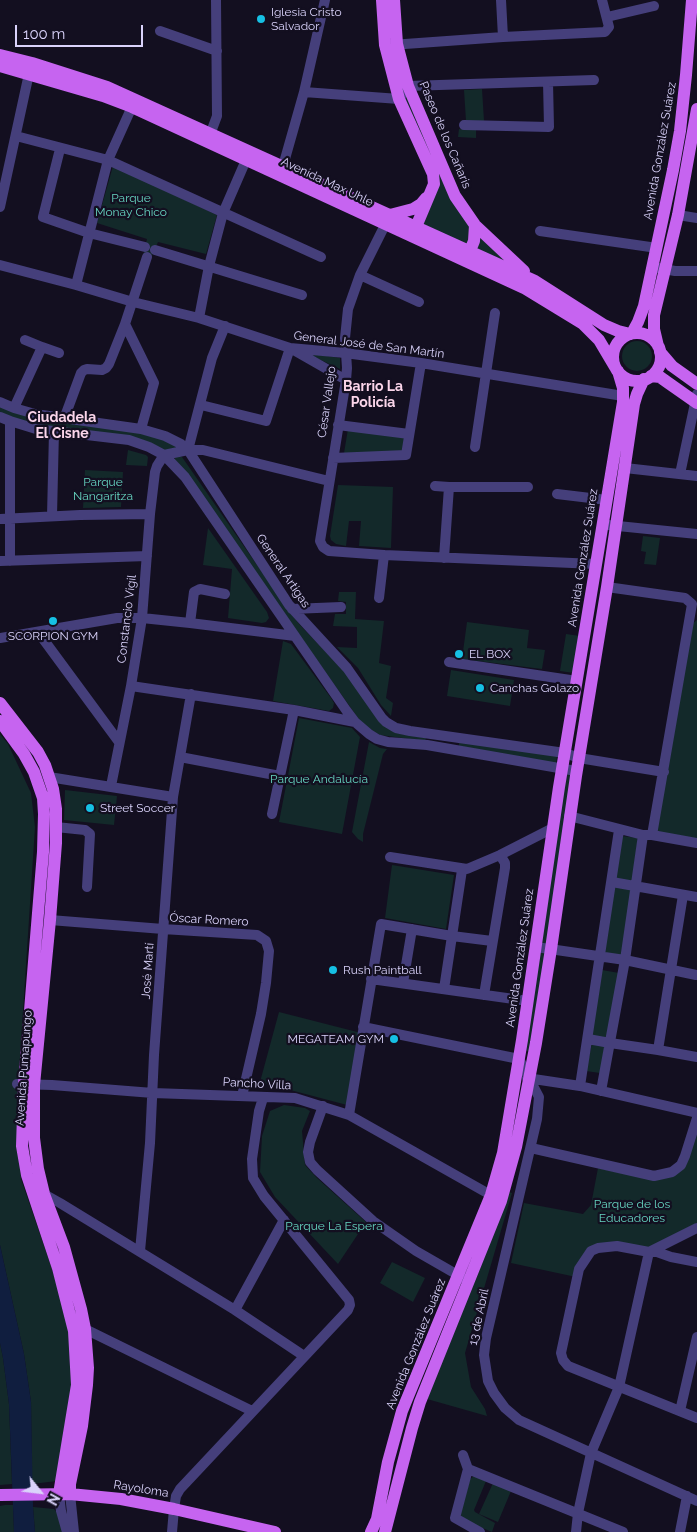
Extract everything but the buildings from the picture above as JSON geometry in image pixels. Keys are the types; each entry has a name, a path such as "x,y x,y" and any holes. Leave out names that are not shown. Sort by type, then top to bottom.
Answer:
{"main road":[{"name":"Paseo de los Cañaris","path":"382,0 399,99 433,174 434,184 414,231"},
{"name":"Paseo de los Cañaris","path":"394,0 391,45 455,196 475,225 535,281"},
{"name":"Avenida González Suárez","path":"659,349 654,334 659,268 657,248 680,131 694,20 692,0"},
{"name":"Avenida Max Uhle","path":"0,55 103,96 134,103 468,256 535,281 604,324 618,331 631,333"},
{"name":"Avenida Max Uhle","path":"0,66 30,68"},
{"name":"Avenida González Suárez","path":"631,333 638,322 678,215 695,134 697,109"},
{"name":"Avenida Max Uhle","path":"210,137 246,160 280,171"},
{"path":"388,219 413,209 421,204 431,193"},
{"path":"468,256 474,241 475,225"},
{"name":"Avenida Max Uhle","path":"468,256 583,324 600,340 617,369"},
{"path":"696,400 660,377 630,379 624,377 617,369 613,357 615,347 618,341 631,333 646,335 651,338 672,366 697,384"},
{"path":"647,377 658,366 659,349"},
{"name":"Avenida González Suárez","path":"522,1078 519,1059 553,828 623,396 623,388 617,369"},
{"name":"Avenida González Suárez","path":"385,1532 420,1402 464,1278 516,1147 522,1078 551,950 634,404 637,394 647,377"},
{"name":"Avenida Pumapungo","path":"0,703 38,752 45,765 53,789 56,827 50,920 25,1084"},
{"name":"Avenida Pumapungo","path":"0,721 24,754 34,772 43,798 43,852 25,1084 34,1138 40,1196 64,1247 81,1309 77,1330 88,1368 82,1426 70,1484 61,1494"},
{"name":"Avenida González Suárez","path":"372,1532 377,1519 388,1462 402,1411 464,1278"},
{"name":"Rayoloma","path":"0,1495 61,1494 122,1499 275,1532"}],"street":[{"path":"210,137 217,116 216,0"},
{"path":"280,171 304,92 325,0"},
{"path":"501,0 503,37"},
{"path":"391,45 605,32 609,27 602,0"},
{"path":"607,17 654,6"},
{"path":"160,31 217,51"},
{"path":"0,207 30,68"},
{"path":"304,92 399,99 408,86 594,80"},
{"path":"464,125 549,127 548,82"},
{"path":"76,285 108,160 134,103"},
{"path":"680,131 695,134"},
{"path":"16,136 108,160 321,257"},
{"path":"60,149 43,217 89,233 209,266 302,296"},
{"path":"199,318 209,266 223,213 246,160"},
{"path":"678,215 697,218"},
{"name":"César Vallejo","path":"384,556 329,551 323,547 320,541 346,380 345,338 348,309 360,275 388,219"},
{"path":"540,232 657,248"},
{"path":"64,419 81,373 88,369 102,370 109,364 133,302 149,251"},
{"name":"General José de San Martín","path":"0,266 199,318 290,348 421,363 623,396"},
{"path":"659,268 675,271 697,271"},
{"path":"360,275 419,302"},
{"path":"475,447 494,313"},
{"path":"125,324 154,383 141,429"},
{"path":"188,450 212,358 225,326"},
{"path":"25,340 59,353"},
{"path":"14,408 42,347"},
{"path":"201,405 266,421 290,348 346,380"},
{"path":"333,458 406,455 421,363"},
{"path":"680,474 696,400"},
{"name":"General Artigas","path":"0,402 35,414 141,429 165,436 188,450 292,609 347,668 386,722 396,728 565,753 578,764"},
{"path":"147,556 5,561 5,419 54,432 129,440 150,447 164,455 185,477 355,722 377,739 388,742 427,745 563,768 578,764 664,772"},
{"path":"338,425 409,434"},
{"path":"52,516 54,432"},
{"path":"164,455 188,450 203,450 329,481"},
{"name":"Constancio Vigil","path":"111,786 132,686 142,618 155,472 164,455"},
{"path":"625,468 697,476"},
{"path":"435,486 528,487"},
{"path":"444,558 449,487"},
{"path":"557,494 607,500"},
{"path":"5,519 150,514"},
{"path":"603,524 697,534"},
{"path":"379,598 384,556 596,564"},
{"path":"602,1091 625,960 635,886 664,772 694,606 685,598 607,587"},
{"path":"190,622 194,592 200,589 225,594"},
{"path":"292,609 341,607"},
{"path":"0,638 118,618 190,622 294,636"},
{"path":"38,632 119,742"},
{"path":"449,662 577,681"},
{"path":"132,686 294,710 355,722"},
{"name":"José Martí","path":"140,1251 154,1093 154,1055 173,797 191,694"},
{"path":"272,814 294,710"},
{"path":"427,745 429,733"},
{"path":"180,757 280,776"},
{"path":"49,777 173,797"},
{"path":"570,816 619,830 697,843"},
{"path":"56,827 85,830 90,834 87,887"},
{"path":"390,857 462,870 475,867 553,828"},
{"path":"580,1086 619,830"},
{"path":"484,995 505,868 500,855"},
{"path":"444,990 462,870"},
{"path":"612,882 697,897"},
{"path":"658,1050 683,894"},
{"name":"Óscar Romero","path":"50,920 257,935 266,941 269,951 266,983 261,1014 242,1096"},
{"path":"349,1115 381,924 492,941"},
{"path":"403,983 412,929"},
{"path":"536,947 625,960 696,975"},
{"path":"371,979 528,1001"},
{"path":"363,1027 519,1059"},
{"path":"588,1039 697,1057"},
{"path":"522,1078 580,1086 697,1113"},
{"name":"13 de Abril","path":"522,1078 536,1088 539,1097 537,1119 486,1338 484,1355 488,1381 494,1393 519,1420 694,1498"},
{"name":"Pancho Villa","path":"25,1084 154,1093 295,1098 349,1115 496,1198"},
{"path":"172,1532 176,1496 180,1489 348,1310 350,1304 346,1296 264,1196 253,1178 252,1159 259,1111 263,1098"},
{"path":"323,1106 308,1152 310,1162 316,1170 373,1221 416,1251 464,1278"},
{"path":"531,1148 654,1176 672,1172 681,1165 697,1118"},
{"path":"40,1196 140,1251 235,1310 304,1356"},
{"path":"235,1310 284,1220"},
{"path":"649,1252 697,1228"},
{"path":"697,1262 618,1246 591,1250 579,1269 561,1353 563,1360 568,1366 697,1418"},
{"path":"576,1532 590,1452 619,1388 649,1252"},
{"path":"77,1330 252,1411"},
{"path":"680,1411 697,1336"},
{"path":"463,1455 468,1469 455,1518 480,1532"},
{"path":"468,1469 623,1532"},
{"name":"Avenida Pumapungo","path":"61,1494 61,1511 68,1532"},
{"name":"Avenida Pumapungo","path":"61,1494 74,1532"},
{"path":"680,1532 694,1498"}],"green space":[{"path":"397,44 472,226 469,249 418,225 435,185 401,97"},
{"path":"482,89 484,121 466,121 464,90"},
{"path":"459,129 476,130 476,138 458,137"},
{"name":"Parque Monay Chico","path":"113,166 217,215 206,254 158,242 151,258 143,256 147,239 97,223"},
{"path":"479,234 522,273 475,249"},
{"path":"637,341 648,345 652,356 648,367 637,371 626,367 622,356 626,345"},
{"path":"306,353 340,358 340,369"},
{"path":"0,402 14,408 141,429 188,450 158,451 0,417"},
{"path":"348,429 407,437 404,453 344,453"},
{"path":"128,450 146,455 148,457 147,466 126,465"},
{"path":"178,454 182,457 300,625 346,673 391,730 401,734 426,738 425,741 380,735 363,725 175,460 175,455"},
{"name":"Parque Nangaritza","path":"85,470 123,472 121,507 83,508"},
{"path":"338,485 393,487 391,548 359,546 361,521 349,521 346,546 336,544 331,540"},
{"path":"208,528 267,612 269,618 266,622 228,618 232,569 203,565"},
{"path":"643,536 660,538 656,565 644,564 646,552 641,551"},
{"path":"339,592 356,592 355,619 384,621 379,663 391,666 386,698 393,703 391,716 381,705 358,668 337,647 357,648 357,627 333,626 335,614 346,614 346,602 338,601"},
{"path":"697,620 697,841 654,834 693,623"},
{"path":"467,622 529,630 527,648 545,650 542,669 462,659"},
{"path":"566,634 580,636 574,673 560,671"},
{"path":"283,641 291,644 331,698 334,703 333,708 329,711 273,701"},
{"name":"Canchas Golazo","path":"451,670 514,680 510,706 447,696"},
{"name":"Parque Andalucía","path":"299,718 352,728 360,737 342,834 279,822"},
{"path":"0,734 8,744 31,793 35,827 18,1088 21,1179 68,1322 75,1380 57,1481 32,1484 31,1402 24,1354 0,1245"},
{"path":"459,741 557,756 556,764 459,746"},
{"path":"369,742 380,748 387,749 383,754 363,834 363,842 352,832"},
{"path":"562,773 576,776 534,1052 521,1050"},
{"name":"Street Soccer","path":"65,790 117,796 114,825 64,820"},
{"path":"622,836 638,838 632,882 615,879"},
{"path":"392,865 454,875 446,929 385,918"},
{"path":"613,885 634,889 623,958 603,955"},
{"path":"602,970 619,973 608,1039 591,1035"},
{"path":"279,1012 365,1034 347,1105 260,1082"},
{"path":"592,1043 605,1045 600,1073 586,1071"},
{"name":"Parque La Espera","path":"284,1105 305,1108 310,1111 302,1131 305,1165 366,1222 338,1264 275,1197 260,1172 262,1136 270,1111"},
{"name":"Parque de los Educadores","path":"697,1132 697,1223 651,1248 598,1246 576,1277 511,1263 524,1203 583,1214 591,1205 598,1168 653,1180 674,1175"},
{"path":"508,1192 512,1193 465,1353 471,1387 485,1409 487,1416 427,1399"},
{"path":"392,1262 425,1278 413,1302 380,1283"},
{"path":"0,1343 9,1404 12,1484 0,1485"},
{"path":"474,1476 486,1481 474,1510 495,1523 492,1532 461,1518 470,1479"},
{"path":"493,1483 511,1491 498,1522 479,1514"},
{"path":"13,1505 14,1532 0,1532 0,1506"},
{"path":"33,1507 54,1509 59,1515 63,1532 35,1532"}],"water":[{"path":"0,1245 24,1354 31,1402 35,1532 14,1532 9,1404 0,1343"}],"place":[{"name":"Iglesia Cristo Salvador","path":"261,19"},
{"name":"SCORPION GYM","path":"53,621"},
{"name":"EL BOX","path":"459,654"},
{"name":"Canchas Golazo","path":"480,688"},
{"name":"Street Soccer","path":"90,808"},
{"name":"Rush Paintball","path":"333,970"},
{"name":"MEGATEAM GYM","path":"394,1039"}],"district":[{"name":"Barrio La Policía","path":"373,396"},
{"name":"Ciudadela El Cisne","path":"62,426"}]}
